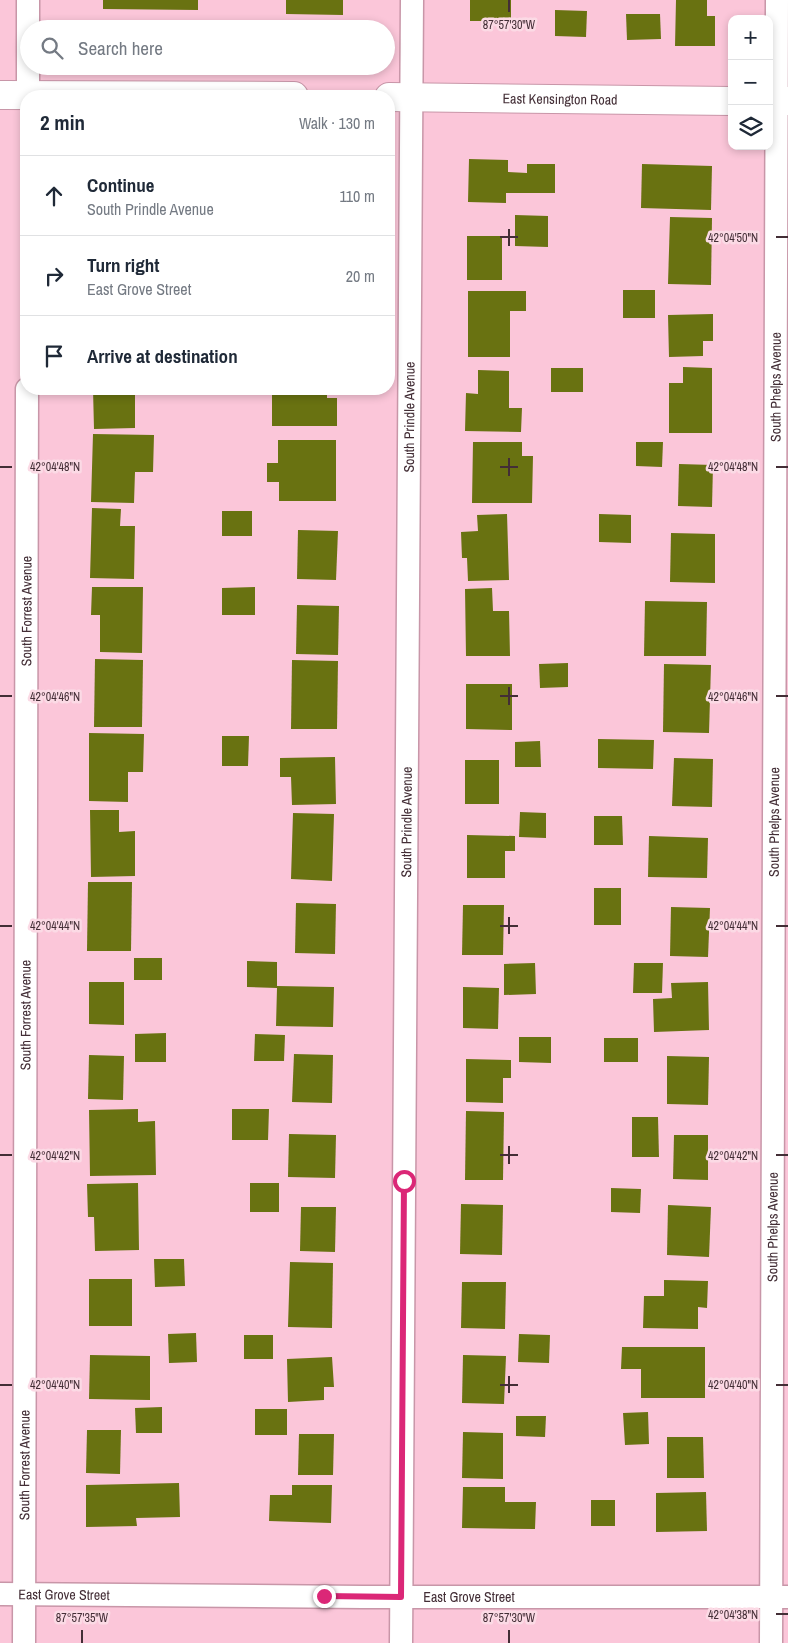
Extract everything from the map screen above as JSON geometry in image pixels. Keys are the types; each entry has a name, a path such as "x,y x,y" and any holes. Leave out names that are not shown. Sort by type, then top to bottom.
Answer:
{"main road":[{"path":"0,95 20,96"},
{"name":"East Kensington Road","path":"400,97 728,101"}],"street":[{"path":"28,0 28,20"},
{"name":"South Prindle Avenue","path":"401,1643 400,97 412,0"},
{"name":"South Phelps Avenue","path":"771,1643 779,1597 778,101 776,0"},
{"path":"28,75 28,90"},
{"name":"South Forrest Avenue","path":"24,1643 27,395"},
{"name":"East Grove Street","path":"0,1594 779,1597"}],"building":[{"path":"103,0 198,0 198,10 103,9"},
{"path":"286,0 343,0 343,15 286,14"},
{"path":"470,0 511,0 511,21 470,21"},
{"path":"676,0 707,0 707,16 715,16 715,46 675,46"},
{"path":"555,10 587,11 586,37 555,36"},
{"path":"626,14 660,14 661,39 627,40"},
{"path":"469,159 508,160 508,172 527,173 527,164 555,164 555,193 506,193 506,203 468,202"},
{"path":"642,164 712,166 711,210 641,208"},
{"path":"515,215 548,216 548,247 515,246"},
{"path":"670,217 712,218 711,285 668,284"},
{"path":"467,236 502,236 502,280 467,280"},
{"path":"623,290 655,290 655,318 623,318"},
{"path":"468,291 526,291 526,311 510,311 510,357 468,357"},
{"path":"713,314 713,341 703,341 703,356 669,357 668,315"},
{"path":"683,367 712,368 712,433 669,433 669,383 683,383"},
{"path":"551,368 583,368 583,392 551,392"},
{"path":"478,370 509,371 509,408 522,408 521,432 465,431 466,393 478,394"},
{"path":"93,395 135,395 135,428 94,429"},
{"path":"272,395 327,395 327,398 337,398 337,426 272,426"},
{"path":"93,434 154,435 153,472 135,472 134,503 91,502"},
{"path":"278,440 336,440 336,501 279,501 279,482 267,482 267,463 278,463"},
{"path":"473,442 522,442 522,456 533,456 532,503 472,503"},
{"path":"636,442 663,442 662,467 636,466"},
{"path":"679,464 713,465 712,507 678,506"},
{"path":"92,508 121,509 120,526 135,526 134,579 90,578"},
{"path":"222,511 252,511 252,536 222,536"},
{"path":"507,514 509,580 468,581 467,558 462,558 461,532 478,531 477,515"},
{"path":"599,514 631,515 631,543 599,542"},
{"path":"298,530 338,531 336,580 297,579"},
{"path":"671,533 715,534 715,583 670,582"},
{"path":"92,587 143,587 142,653 100,652 100,615 91,615"},
{"path":"255,587 255,615 222,615 222,588"},
{"path":"492,588 493,611 509,611 510,656 466,656 465,589"},
{"path":"645,601 707,602 706,656 644,656"},
{"path":"297,605 339,606 338,655 296,654"},
{"path":"95,659 143,660 142,727 94,727"},
{"path":"292,660 338,661 337,729 291,729"},
{"path":"568,663 568,687 540,688 539,664"},
{"path":"664,664 711,665 709,733 663,732"},
{"path":"466,684 512,684 512,730 466,729"},
{"path":"89,733 144,734 143,772 128,772 128,802 89,801"},
{"path":"222,736 249,736 248,766 222,766"},
{"path":"598,739 654,740 653,769 598,768"},
{"path":"540,741 541,767 515,767 515,742"},
{"path":"335,757 336,804 292,805 291,777 280,777 280,758"},
{"path":"674,758 713,759 712,807 672,806"},
{"path":"465,760 499,760 499,804 465,804"},
{"path":"90,810 119,810 119,832 135,831 135,876 91,877"},
{"path":"520,812 546,813 546,838 519,837"},
{"path":"293,813 334,814 332,881 291,879"},
{"path":"594,816 622,816 623,845 594,845"},
{"path":"467,835 515,836 515,851 505,851 505,878 467,878"},
{"path":"649,836 708,838 707,878 648,877"},
{"path":"88,882 132,882 131,951 87,951"},
{"path":"594,888 621,888 621,925 594,925"},
{"path":"296,903 336,904 335,954 295,953"},
{"path":"463,905 504,905 503,955 462,955"},
{"path":"671,907 710,908 708,957 670,956"},
{"path":"134,958 162,958 162,980 134,980"},
{"path":"247,961 277,962 277,986 334,987 333,1027 276,1026 277,988 247,987"},
{"path":"535,963 536,994 504,995 504,964"},
{"path":"634,963 663,963 662,993 633,993"},
{"path":"89,982 124,982 124,1025 89,1024"},
{"path":"708,982 709,1030 654,1032 653,999 672,998 671,983"},
{"path":"463,987 499,988 498,1029 463,1028"},
{"path":"166,1033 166,1062 135,1062 135,1034"},
{"path":"255,1034 285,1035 284,1061 254,1061"},
{"path":"519,1037 551,1037 551,1063 519,1062"},
{"path":"604,1038 638,1038 638,1062 604,1062"},
{"path":"294,1054 333,1055 332,1103 292,1102"},
{"path":"89,1055 124,1056 123,1100 88,1099"},
{"path":"667,1056 709,1057 708,1105 667,1104"},
{"path":"466,1059 511,1060 511,1078 503,1078 503,1103 466,1102"},
{"path":"138,1109 138,1122 155,1121 156,1175 90,1176 89,1110"},
{"path":"232,1109 269,1109 268,1140 232,1140"},
{"path":"466,1111 504,1112 503,1180 465,1180"},
{"path":"632,1117 658,1117 659,1157 632,1157"},
{"path":"289,1134 336,1135 335,1178 288,1177"},
{"path":"674,1135 708,1135 708,1180 673,1179"},
{"path":"138,1183 139,1250 95,1251 94,1217 88,1217 87,1184"},
{"path":"250,1183 279,1183 279,1212 250,1212"},
{"path":"611,1188 641,1189 640,1213 611,1212"},
{"path":"461,1204 503,1205 502,1255 460,1254"},
{"path":"668,1205 711,1207 709,1257 667,1255"},
{"path":"301,1207 336,1207 335,1252 300,1251"},
{"path":"154,1259 184,1259 185,1286 155,1287"},
{"path":"290,1262 333,1263 332,1328 288,1327"},
{"path":"89,1279 132,1279 132,1326 89,1326"},
{"path":"664,1280 708,1281 707,1308 698,1307 698,1329 643,1328 644,1296 664,1296"},
{"path":"462,1282 506,1282 505,1329 461,1328"},
{"path":"196,1333 197,1362 169,1363 168,1334"},
{"path":"519,1334 550,1335 549,1363 518,1362"},
{"path":"244,1335 273,1335 273,1359 244,1359"},
{"path":"622,1347 705,1347 705,1398 641,1398 641,1369 621,1369"},
{"path":"90,1355 150,1356 150,1400 89,1399"},
{"path":"463,1355 506,1356 504,1404 462,1403"},
{"path":"332,1357 334,1387 324,1387 324,1400 288,1402 287,1359"},
{"path":"162,1407 162,1433 136,1433 135,1408"},
{"path":"255,1409 287,1409 287,1435 255,1435"},
{"path":"648,1412 649,1444 625,1445 623,1413"},
{"path":"516,1416 546,1416 545,1437 516,1436"},
{"path":"87,1430 121,1430 120,1474 86,1473"},
{"path":"463,1432 503,1433 503,1479 462,1478"},
{"path":"299,1434 334,1434 333,1475 298,1475"},
{"path":"667,1437 703,1437 704,1478 667,1478"},
{"path":"179,1483 180,1517 136,1518 137,1526 86,1527 86,1485"},
{"path":"292,1485 332,1485 331,1523 269,1521 270,1495 292,1495"},
{"path":"463,1487 505,1487 505,1502 536,1502 535,1529 462,1528"},
{"path":"706,1492 707,1531 656,1532 656,1493"},
{"path":"591,1500 615,1500 615,1526 591,1526"}],"route":[{"path":"324,1596 401,1597 404,1181"}]}
